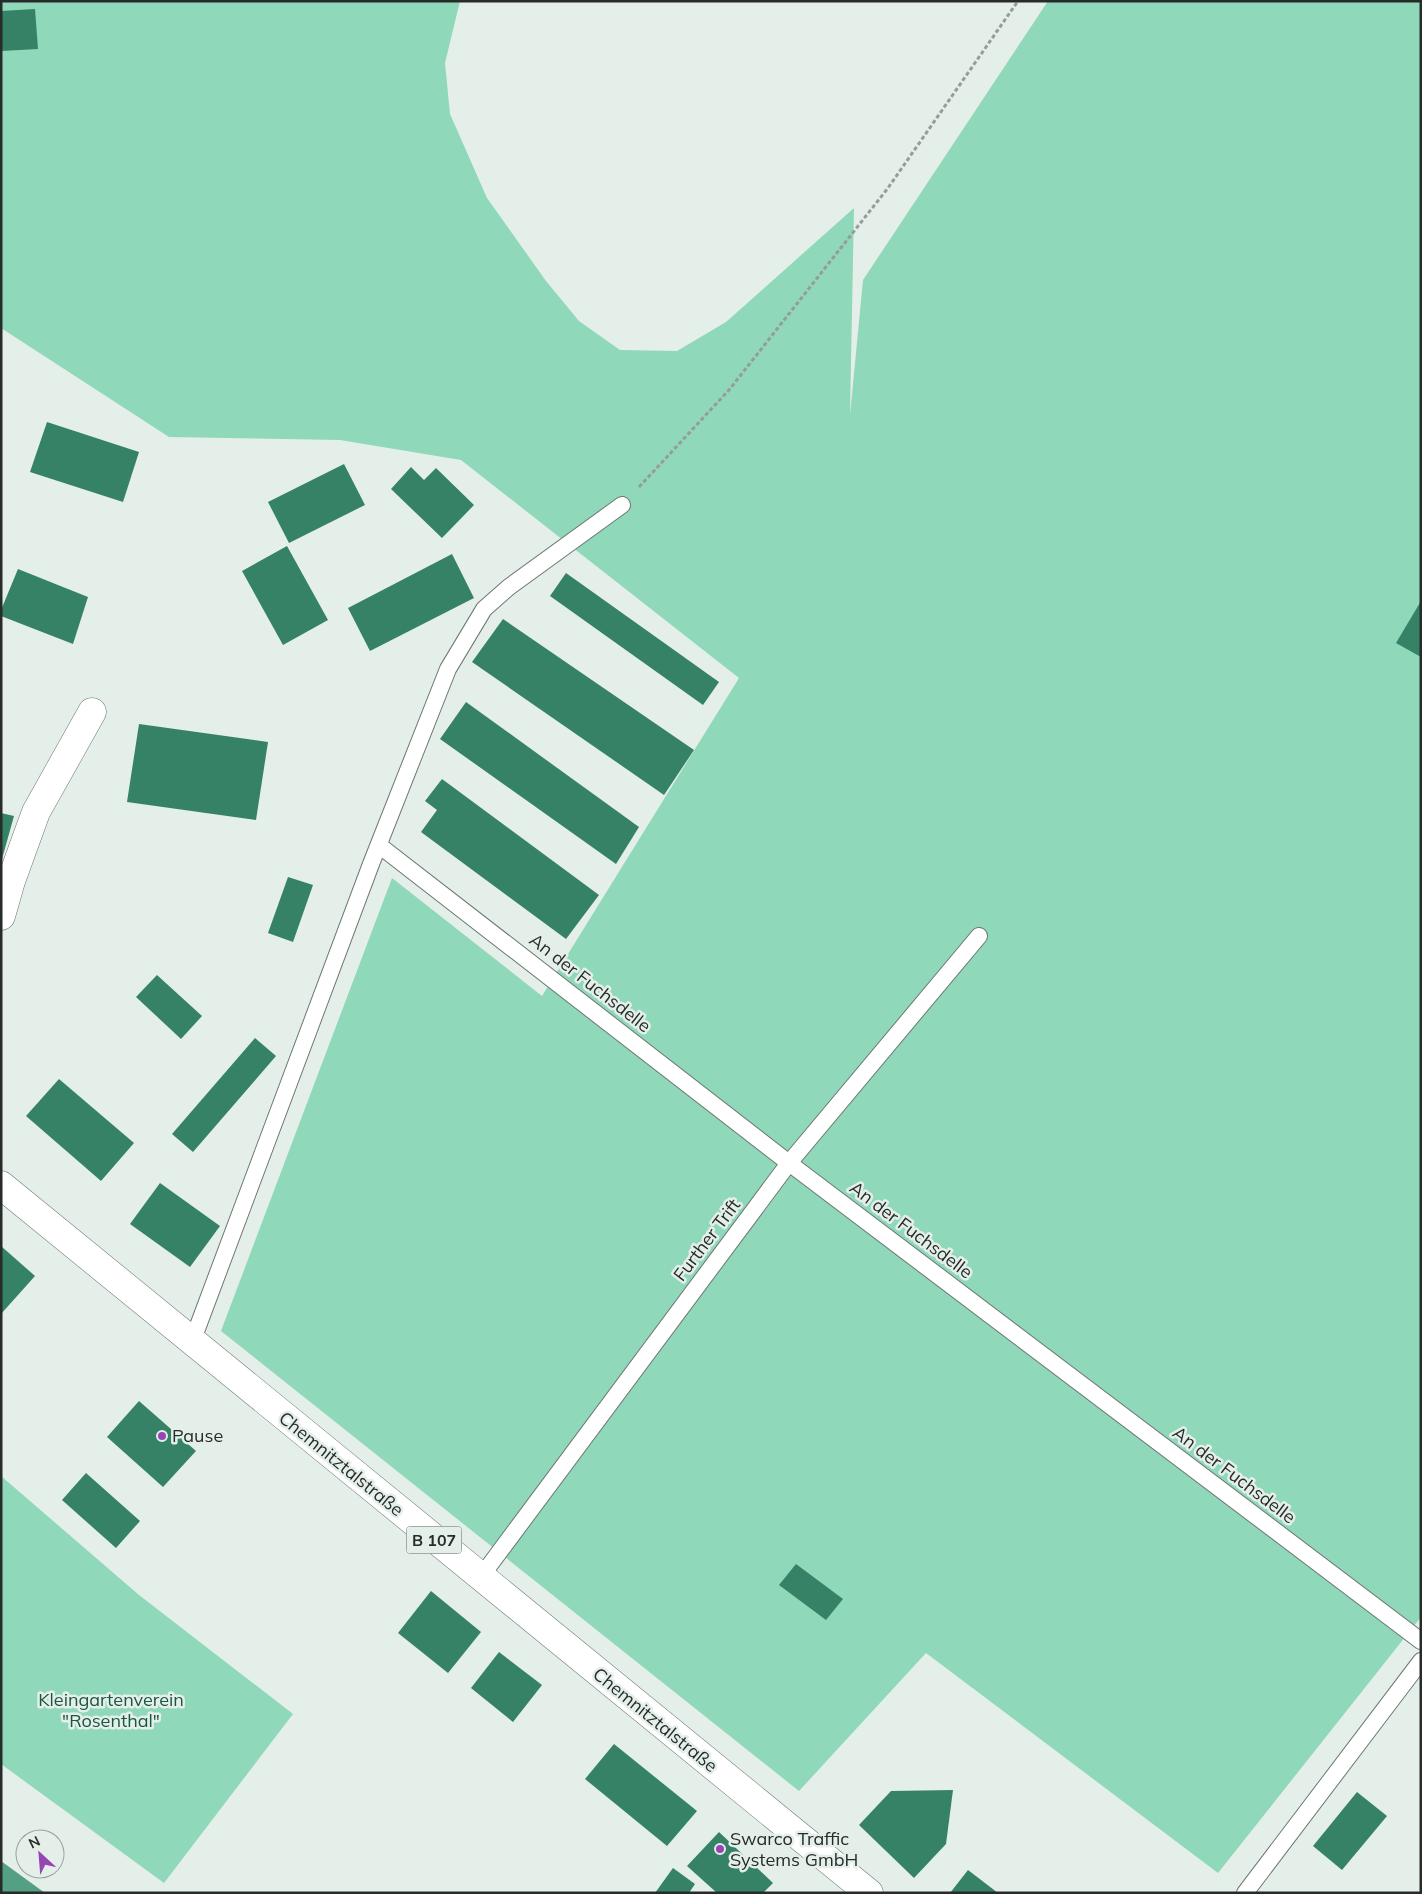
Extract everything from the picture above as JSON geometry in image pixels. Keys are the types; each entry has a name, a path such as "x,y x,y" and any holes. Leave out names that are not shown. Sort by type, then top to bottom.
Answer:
{"main road":[{"path":"1,916 31,810 66,747 92,712"},
{"name":"Chemnitztalstraße","path":"1,1184 480,1578 869,1893"}],"lane":[{"path":"192,1342 364,883 448,669 484,609 509,587 622,505"},
{"name":"An der Fuchsdelle","path":"380,846 789,1163 1421,1642"},
{"name":"Further Trift","path":"480,1578 789,1163 979,936"},
{"path":"1245,1893 1421,1661"}],"path":[{"path":"622,505 729,390 888,188 1018,1"}],"green space":[{"path":"1,1 460,1 445,63 450,114 487,198 546,281 579,321 620,350 677,351 726,322 854,208 850,415 863,280 1048,1 1421,1 1421,1617 1218,1873 926,1653 799,1791 221,1331 392,878 542,996 739,678 461,460 340,440 169,437 1,328"},
{"name":"Kleingartenverein \"Rosenthal\"","path":"1,1476 139,1595 293,1714 164,1883 1,1764"}],"shaded area":[{"path":"1,1861 15,1871 15,1879 26,1879 45,1893 1,1893"}],"building":[{"path":"35,9 38,49 1,51 1,11"},
{"path":"47,422 139,452 123,502 30,472"},
{"path":"344,464 365,505 289,543 268,502"},
{"path":"411,467 424,480 436,468 474,505 442,538 391,489"},
{"path":"287,546 328,620 283,645 242,571"},
{"path":"452,554 474,598 370,651 348,608"},
{"path":"18,569 88,597 73,644 1,616 1,610"},
{"path":"566,573 719,682 703,705 550,596"},
{"path":"1421,601 1421,657 1396,643"},
{"path":"503,619 694,750 664,795 472,662"},
{"path":"466,702 639,827 616,864 440,739"},
{"path":"139,724 268,742 256,820 127,802"},
{"path":"442,779 599,895 566,939 421,832 437,810 425,801"},
{"path":"1,813 14,816 2,859 1,859"},
{"path":"288,877 313,885 293,942 268,933"},
{"path":"157,975 202,1016 181,1039 136,997"},
{"path":"255,1038 276,1056 193,1152 172,1134"},
{"path":"59,1079 134,1143 101,1181 26,1116"},
{"path":"160,1183 220,1226 190,1267 130,1224"},
{"path":"1,1246 35,1276 1,1314"},
{"path":"139,1401 196,1451 163,1487 107,1437"},
{"path":"86,1473 140,1521 116,1548 62,1500"},
{"path":"796,1564 843,1599 826,1620 779,1585"},
{"path":"431,1591 481,1632 448,1673 398,1633"},
{"path":"499,1652 542,1685 513,1722 471,1688"},
{"path":"614,1744 697,1811 667,1846 585,1779"},
{"path":"953,1790 946,1844 914,1878 859,1825 891,1791"},
{"path":"1357,1792 1387,1816 1342,1870 1313,1846"},
{"name":"Swarco Traffic Systems GmbH","path":"719,1832 773,1883 763,1893 717,1893 687,1866"},
{"path":"673,1868 695,1884 689,1893 655,1893"},
{"path":"968,1870 998,1893 950,1893"}],"place":[{"name":"Pause","path":"162,1436"},
{"name":"Swarco Traffic Systems GmbH","path":"720,1849"}]}
